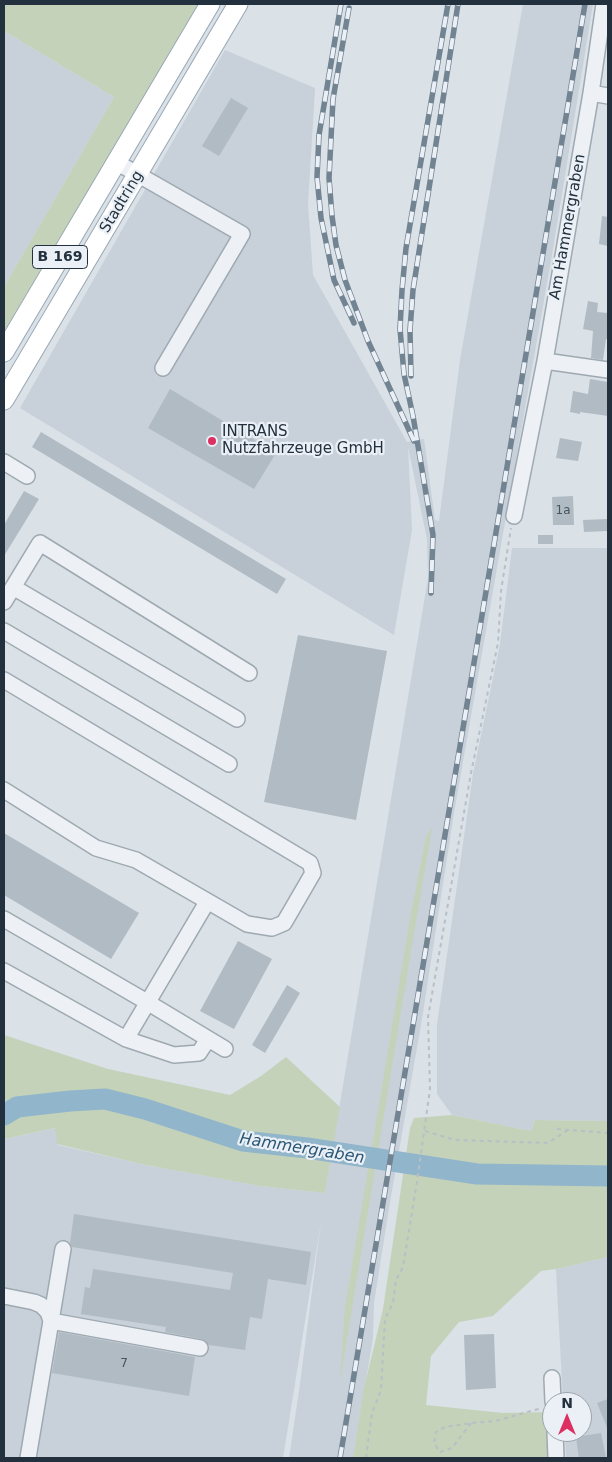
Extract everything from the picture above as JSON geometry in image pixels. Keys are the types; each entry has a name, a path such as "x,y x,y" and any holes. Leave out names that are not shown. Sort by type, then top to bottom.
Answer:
{"main road":[{"name":"Stadtring","path":"4,352 210,4"},
{"name":"Stadtring","path":"4,400 238,4"}],"street":[{"name":"Am Hammergraben","path":"514,516 545,361 591,93 604,4"},
{"path":"591,93 608,96"},
{"path":"116,162 242,234 164,368"},
{"path":"545,361 608,370"},
{"path":"4,462 27,476"},
{"path":"4,602 40,543 249,673"},
{"path":"13,587 237,719"},
{"path":"4,631 230,764"},
{"path":"4,680 310,863 313,873 284,923 272,928 247,924 136,860 96,848 4,790"},
{"path":"126,1039 208,902"},
{"path":"4,919 225,1049"},
{"path":"4,971 126,1039 174,1055 199,1053 208,1039"},
{"path":"28,1458 63,1249"},
{"path":"4,1296 41,1305 48,1312 51,1321"},
{"path":"51,1321 200,1348"},
{"path":"550,1392 552,1378"},
{"path":"555,1442 556,1458"}],"path":[{"path":"366,1458 372,1413 381,1390 385,1319 393,1303 396,1280 403,1267 417,1182 430,1090 428,1017 471,773 498,643 501,591 514,516"},
{"path":"557,1129 608,1133"},
{"path":"425,1131 455,1140 548,1144 568,1130"},
{"path":"471,1423 452,1448 440,1452 434,1443 436,1432 445,1427 471,1423 495,1421 542,1407"}],"shaded area":[{"path":"523,4 593,4 553,249 454,813 422,1019 374,1303 373,1338 353,1458 289,1458 321,1222 283,1458 4,1458 4,1139 56,1128 58,1145 141,1164 260,1186 325,1193 428,578 427,539 408,447 412,530 394,635 20,408 225,50 315,88 308,204 313,275 407,442 424,439 435,520 439,521 460,360"},
{"path":"4,31 114,97 4,287"},
{"path":"512,548 608,548 608,1121 535,1120 531,1131 452,1115 437,1094 437,1025 473,774 500,644"},
{"path":"608,1257 608,1458 566,1458 565,1442 592,1442 592,1392 562,1392 556,1269"}],"green space":[{"path":"4,4 198,4 4,335 4,287 114,97 4,31"},
{"path":"432,828 340,1382 345,1307 410,919 426,837"},
{"path":"4,1035 108,1069 230,1095 261,1076 286,1057 340,1107 325,1193 260,1186 141,1164 57,1144 55,1128 4,1139"},
{"path":"452,1115 531,1131 535,1120 608,1121 608,1257 541,1271 493,1316 459,1322 431,1356 426,1405 503,1413 542,1412 542,1442 550,1442 550,1458 353,1458 364,1388 383,1309 410,1128 414,1118"}],"building":[{"path":"231,98 248,108 219,156 202,146"},
{"path":"602,216 608,217 608,246 599,244"},
{"path":"588,301 598,303 597,312 608,313 608,339 606,339 603,360 591,358 593,331 583,329"},
{"path":"590,379 608,382 608,416 570,412 573,391 588,394"},
{"name":"INTRANS Nutzfahrzeuge GmbH","path":"170,389 276,453 254,489 148,428"},
{"path":"41,432 286,579 277,594 32,447"},
{"path":"560,438 582,442 578,461 556,458"},
{"path":"24,491 39,499 4,556 4,525"},
{"path":"573,496 574,525 553,525 552,497"},
{"path":"608,519 608,531 584,532 583,520"},
{"path":"538,535 553,535 553,544 538,544"},
{"path":"298,635 387,651 356,820 264,802"},
{"path":"4,833 139,913 111,959 4,895"},
{"path":"238,941 272,959 234,1029 200,1011"},
{"path":"287,985 300,993 265,1053 252,1045"},
{"path":"74,1214 311,1252 306,1285 268,1279 262,1319 250,1317 245,1350 209,1345 202,1339 165,1332 166,1327 81,1314 85,1287 90,1288 93,1269 230,1290 233,1273 72,1247 70,1243"},
{"path":"59,1332 195,1357 189,1396 52,1373"},
{"path":"494,1334 496,1388 466,1390 464,1335"},
{"path":"608,1399 608,1430 597,1403"},
{"path":"601,1433 606,1458 579,1458 577,1442 592,1442 592,1434"}],"waterway":[{"name":"Hammergraben","path":"4,1115 17,1107 105,1099 145,1109 243,1141 307,1148 477,1174 608,1176"}],"railway":[{"path":"341,4 319,135 317,177 321,218 334,280 354,323"},
{"path":"431,593 433,535 404,374 400,329 406,248 448,4"},
{"path":"411,376 410,330 413,290 458,4"},
{"path":"340,1458 585,4"},
{"path":"349,8 333,99 329,178 336,245 345,280 368,341 414,441"}],"place":[{"name":"INTRANS Nutzfahrzeuge GmbH","path":"212,441"}]}
